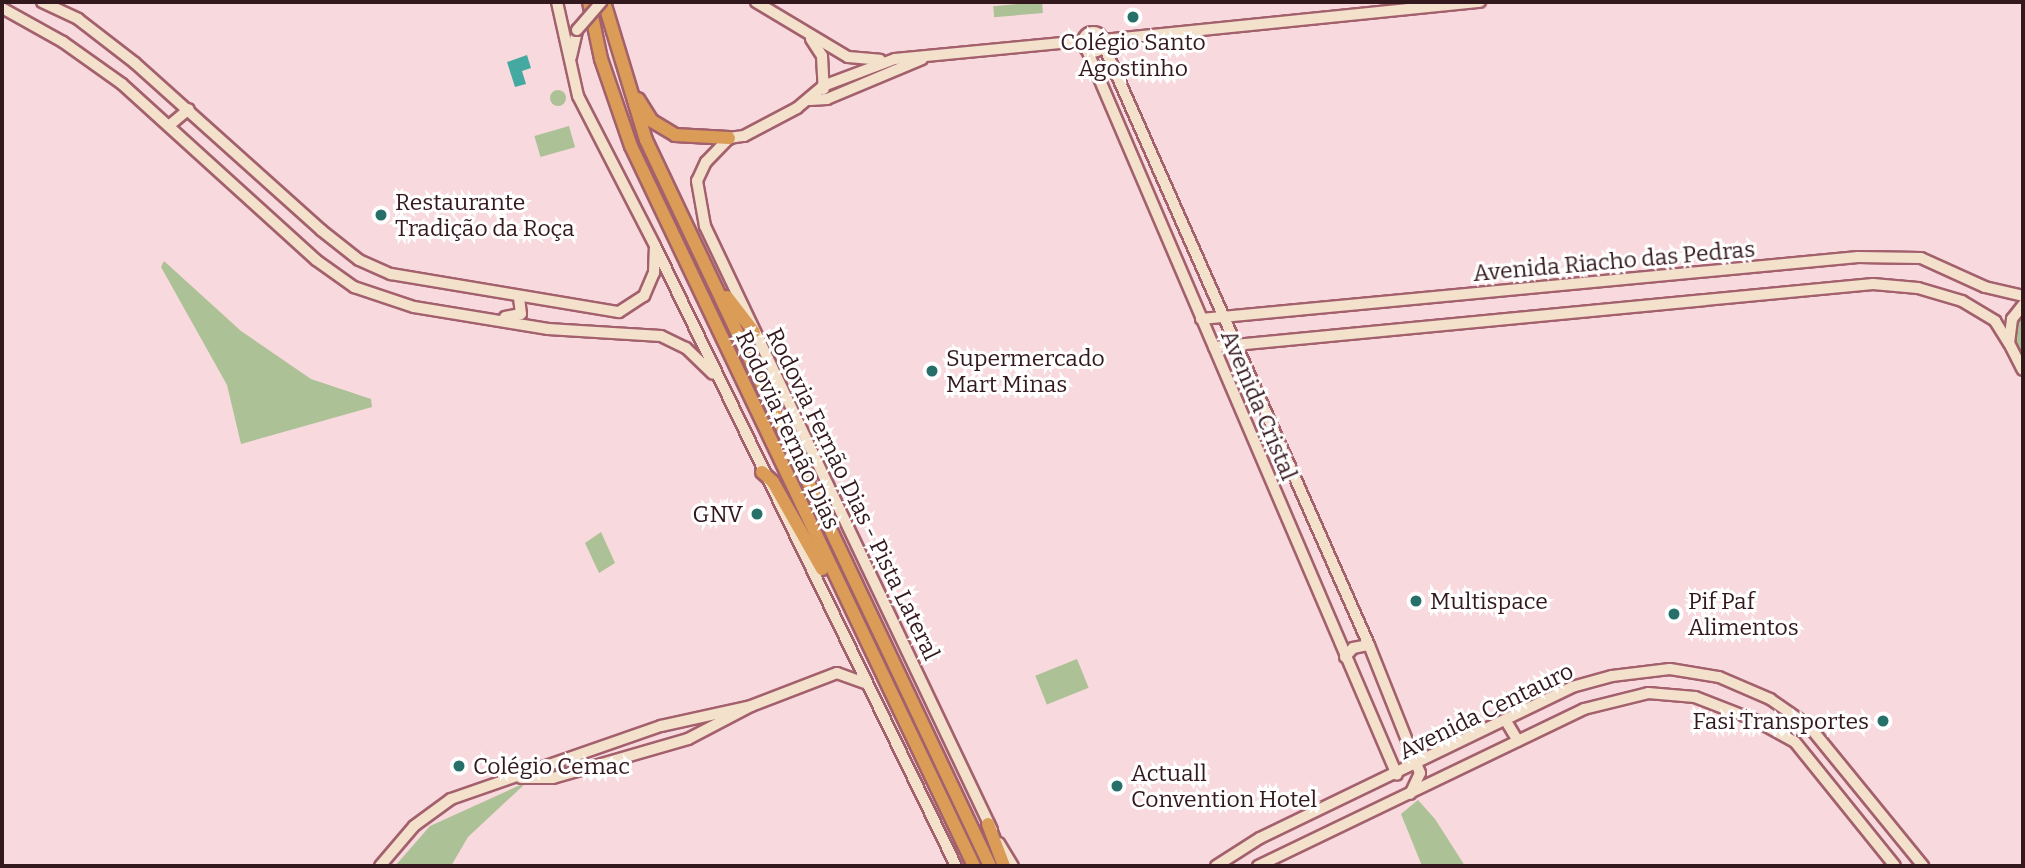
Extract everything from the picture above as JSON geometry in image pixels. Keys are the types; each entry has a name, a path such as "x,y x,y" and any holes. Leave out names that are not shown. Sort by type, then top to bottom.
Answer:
{"highway":[{"name":"Rodovia Fernão Dias","path":"589,2 601,59 631,146 974,866"},
{"name":"Rodovia Fernão Dias","path":"603,2 646,140 989,866"},
{"path":"607,17 638,99 652,121 675,135 729,138"},
{"path":"685,224 734,310 754,332"},
{"path":"762,472 773,482 823,571 841,591"},
{"path":"988,824 1004,866"}],"street":[{"path":"42,2 78,19 189,109 359,260 419,282 618,312 644,296 654,273 656,246"},
{"path":"557,2 570,66 592,126 656,246 865,685 956,866"},
{"path":"570,66 577,30 603,2"},
{"path":"756,2 848,57 922,58 1085,45 1096,51 1103,42"},
{"path":"1085,45 1091,32 1103,42 1480,2"},
{"path":"2,8 63,42 171,124 316,260 354,287 414,307 548,329 661,336 686,348 719,379"},
{"path":"804,30 822,56 823,86 827,99"},
{"name":"Avenida Cristal","path":"1103,42 1369,645 1417,765"},
{"name":"Avenida Cristal","path":"1085,45 1396,775"},
{"path":"810,100 827,99 922,58"},
{"path":"729,138 744,136 810,100 823,86 895,59"},
{"path":"171,124 189,109"},
{"name":"Rodovia Fernão Dias - Pista Lateral","path":"729,138 706,162 697,181 697,202 754,332 988,824 1013,866"},
{"name":"Avenida Riacho das Pedras","path":"1201,319 1858,257 1921,258 1985,287 2023,296"},
{"name":"Avenida Riacho das Pedras","path":"1214,347 1873,284 1918,288 1962,302 1995,321 2023,370"},
{"path":"483,318 521,314 519,297"},
{"path":"2009,343 2012,319 2023,305"},
{"path":"1345,657 1353,648 1369,645"},
{"name":"Avenida Centauro","path":"1216,866 1260,838 1417,765 1572,687 1612,676 1670,669 1719,677 1770,699 1809,726 1923,866"},
{"path":"521,778 537,780 582,771 716,727 751,706 837,673 865,685"},
{"name":"Avenida Centauro","path":"1258,866 1614,698 1648,692 1695,697 1757,721 1795,742 1895,866"},
{"path":"380,866 402,838 439,807 521,778 542,766 661,726 751,706"},
{"path":"712,713 716,727"},
{"path":"1376,727 1398,717"},
{"path":"1506,721 1518,741"},
{"path":"1410,794 1420,780 1417,765"},
{"path":"537,780 542,766"}],"green space":[{"path":"1042,2 1043,13 994,17 993,6"},
{"path":"558,90 564,92 564,104 558,106 552,104 550,98 552,92"},
{"path":"569,126 575,147 540,157 534,136"},
{"path":"164,261 241,331 311,379 371,399 372,407 241,444 227,385 161,267"},
{"path":"2023,312 2023,362 2015,351 2013,332"},
{"path":"601,532 615,563 599,573 585,543"},
{"path":"1077,659 1089,688 1047,705 1035,676"},
{"path":"527,782 468,837 451,866 395,866 430,826"},
{"path":"1418,800 1435,819 1465,866 1422,866 1401,814"}],"water":[{"path":"527,55 531,68 522,71 526,84 515,87 507,62"}],"place":[{"name":"Colégio Santo Agostinho","path":"1133,17"},
{"name":"Restaurante Tradição da Roça","path":"381,215"},
{"name":"Supermercado Mart Minas","path":"932,371"},
{"name":"GNV","path":"757,514"},
{"name":"Multispace","path":"1416,601"},
{"name":"Pif Paf Alimentos","path":"1674,614"},
{"name":"Fasi Transportes","path":"1883,721"},
{"name":"Colégio Cemac","path":"459,766"},
{"name":"Actuall Convention Hotel","path":"1117,786"}]}
